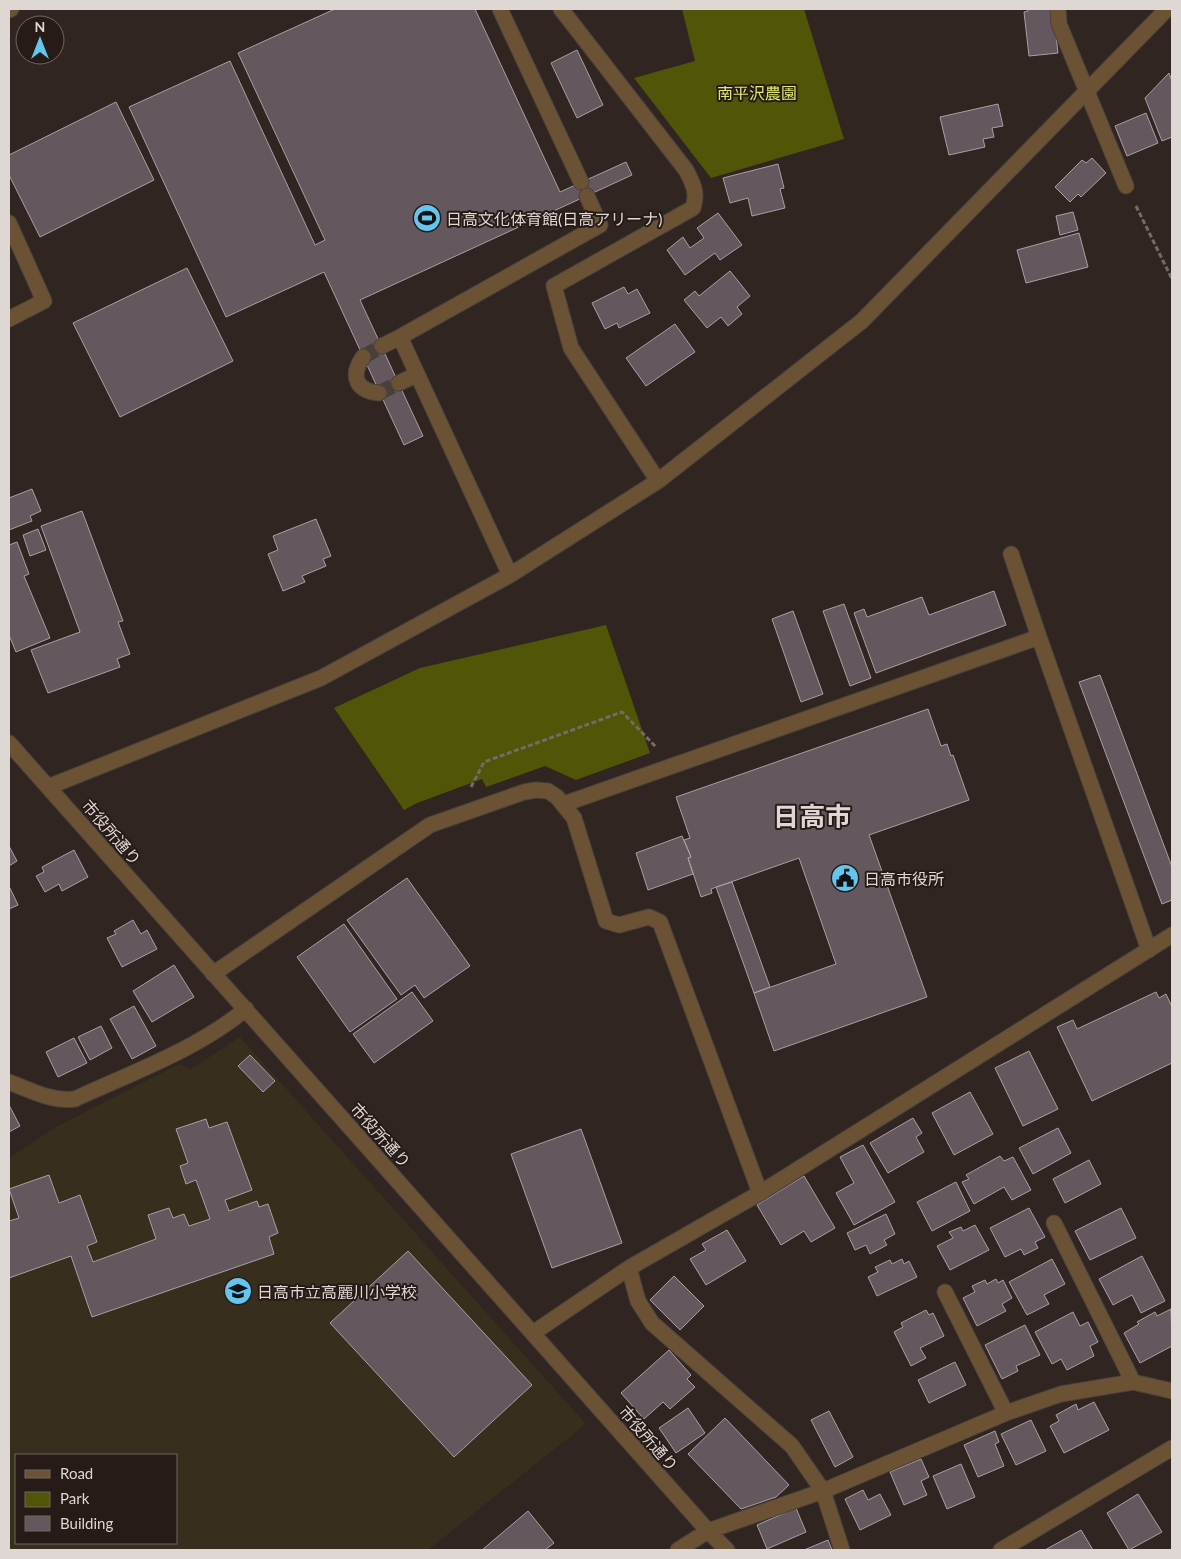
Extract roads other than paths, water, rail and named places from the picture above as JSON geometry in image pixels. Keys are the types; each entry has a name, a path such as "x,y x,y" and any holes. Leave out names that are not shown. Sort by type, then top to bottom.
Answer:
{"street":[{"path":"382,346 600,225 500,9"},
{"path":"561,9 686,170 695,186 697,197 693,208 554,286 571,348 658,481"},
{"path":"1058,9 1059,24 1126,186"},
{"path":"48,786 321,678 510,575 658,481 862,321 1167,9"},
{"path":"9,223 44,301 9,319"},
{"path":"400,337 510,575"},
{"path":"363,357 357,365 355,376 360,386 370,392 380,393"},
{"path":"399,384 416,375"},
{"path":"1011,554 1149,950"},
{"path":"564,804 1039,637"},
{"name":"市役所通り","path":"9,743 708,1531 727,1550"},
{"path":"213,974 430,826 524,792 548,791 564,804 574,818 606,921 620,925 649,917 660,922 760,1192"},
{"path":"533,1333 628,1268 760,1192 1172,935"},
{"path":"9,1082 49,1097 63,1100 75,1099 190,1046 231,1021 246,1009"},
{"path":"1054,1223 1133,1382"},
{"path":"628,1268 638,1301 652,1323 792,1446 823,1492 842,1550"},
{"path":"945,1292 1006,1413"},
{"path":"678,1550 708,1531 823,1492 1006,1413 1062,1394 1133,1382 1172,1391"},
{"path":"1001,1550 1172,1448"}],"tunnel":[{"path":"363,357 382,346"},
{"path":"379,393 399,383"}],"place":[{"name":"日高文化体育館(日高アリーナ)","path":"427,218"},
{"name":"日高市役所","path":"845,878"},
{"name":"日高市立高麗川小学校","path":"238,1291"}],"district":[{"name":"日高市","path":"812,816"}],"park label":[{"name":"南平沢農園","path":"757,92"}]}
